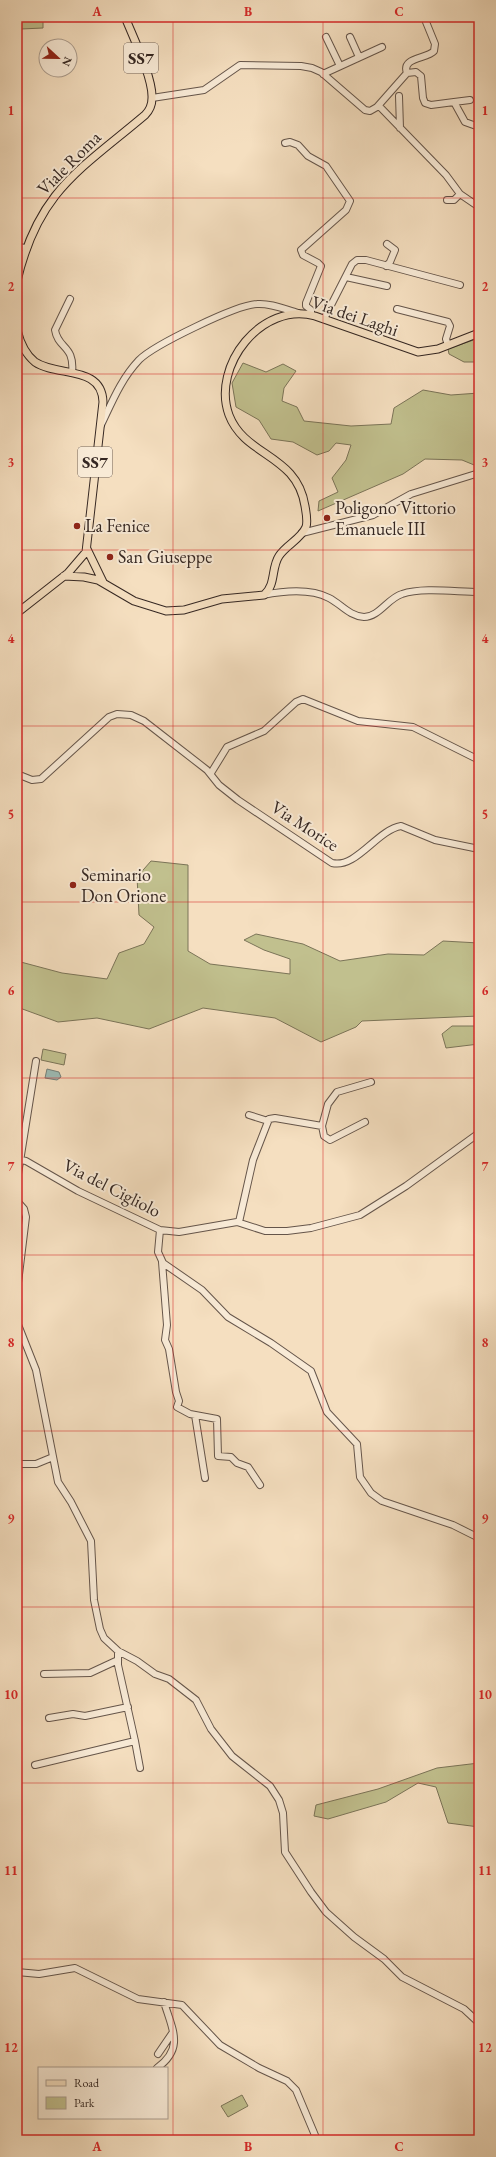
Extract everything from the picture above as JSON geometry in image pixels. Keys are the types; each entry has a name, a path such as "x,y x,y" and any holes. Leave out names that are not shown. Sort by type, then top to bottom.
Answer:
{"main road":[{"name":"SS7","path":"125,17 149,81 152,99"},
{"name":"Viale Roma","path":"17,281 27,248 41,215 59,189 94,156 145,115 150,108 152,99"},
{"name":"Viale Roma","path":"17,269 23,259"},
{"name":"Via dei Laghi","path":"302,533 307,522 304,502 299,485 284,466 252,445 236,428 228,411 225,394 234,362 250,336 267,323 298,313 311,314 415,352 427,352 479,333"},
{"name":"SS7","path":"17,330 23,347 34,360 48,367 91,378 100,387 103,398 92,490 87,549 78,563 64,576 17,613"},
{"path":"64,576 84,577 103,582 144,605 170,611 188,610 222,599 262,596 271,586 279,556 302,533"},
{"path":"87,549 103,582"},
{"path":"84,577 79,570 78,563 86,562 94,565"}],"street":[{"path":"407,73 406,68 408,63 432,53 435,49 424,17"},
{"path":"326,37 340,66"},
{"path":"350,37 359,57"},
{"path":"323,74 382,47"},
{"path":"152,99 204,90 236,66 242,64 307,67 323,74 365,110 370,111 379,106 407,73 416,72 421,76 423,99 426,104 470,100"},
{"path":"399,96 400,128"},
{"path":"454,102 465,122 479,127"},
{"path":"379,106 446,175 460,194 479,207"},
{"path":"285,143 298,144 308,156 326,166 350,201 346,210 301,250 303,255 318,262 321,266 306,303 306,306 311,310 311,314"},
{"path":"447,200 454,200 460,194"},
{"path":"386,266 390,262 395,250 387,244"},
{"path":"17,247 27,248"},
{"path":"324,319 346,277 357,260 366,260 460,285"},
{"path":"346,277 387,286"},
{"path":"70,299 56,331 71,354 72,372"},
{"path":"100,429 123,380 139,360 155,348 182,334 247,305 270,305 298,313"},
{"path":"397,309 448,322 450,326 446,337 448,345"},
{"path":"302,533 369,517 411,494 479,473"},
{"path":"262,596 282,592 318,594 331,599 354,615 365,617 374,614 391,599 406,593 479,592"},
{"path":"17,774 32,780 41,779 108,718 121,714 131,715 142,720 211,773 222,753 229,746 263,732 296,702 303,699 358,722 413,727 479,760"},
{"name":"Via Morice","path":"211,773 219,785 238,800 324,859 334,864 346,862 390,830 401,826 435,840 479,849"},
{"path":"17,1180 18,1165 26,1129 36,1061"},
{"path":"365,1122 330,1140 324,1136 322,1126 328,1106 337,1092 370,1082"},
{"path":"249,1115 268,1120 275,1118 322,1126"},
{"path":"239,1222 252,1162 268,1120"},
{"name":"Via del Cigliolo","path":"18,1165 22,1160 26,1161 74,1188 160,1230 181,1231 239,1222 262,1230 287,1231 311,1228 358,1216 402,1189 479,1133"},
{"path":"17,1201 24,1209 26,1217 17,1291"},
{"path":"160,1230 158,1252 162,1262 167,1322 165,1340 170,1350 176,1392 179,1401 177,1406 185,1412 217,1419 218,1456 230,1457 237,1463 248,1467 260,1485"},
{"path":"162,1262 202,1290 226,1316 266,1339 311,1371 327,1412 357,1444 360,1477 372,1494 382,1501 450,1524 479,1538"},
{"path":"17,1322 35,1368 59,1484 72,1504 91,1541 93,1587 101,1631 107,1642 118,1651 137,1661 155,1674 170,1680 196,1700 211,1729 232,1756 270,1786 279,1800 282,1813 286,1852 313,1896 329,1914 354,1937 382,1957 402,1977 460,2007 472,2015 479,2023"},
{"path":"195,1415 204,1478"},
{"path":"17,1464 36,1464 53,1457"},
{"path":"118,1651 118,1660 140,1768"},
{"path":"44,1674 90,1673 118,1660"},
{"path":"49,1718 74,1714 85,1716 128,1707"},
{"path":"35,1765 135,1741"},
{"path":"17,1972 39,1974 75,1968 138,1999 183,2006 204,2030 223,2047 292,2085 296,2090 317,2140"},
{"path":"158,2067 166,2061 171,2054 175,2043 164,2002"},
{"path":"158,2054 173,2032"}],"green space":[{"path":"21,18 43,18 43,28 21,29"},
{"path":"479,338 479,365 477,362 464,362 449,354 448,349"},
{"path":"243,363 266,372 283,364 296,371 284,388 282,401 297,407 304,421 351,426 391,424 394,408 423,390 451,395 479,393 479,467 462,460 425,459 403,474 318,511 319,501 338,492 332,478 346,460 351,445 336,443 329,451 317,455 293,442 271,439 259,420 236,407 232,383"},
{"path":"151,861 188,865 188,951 210,964 290,974 290,959 264,950 244,940 256,934 303,944 340,961 388,954 424,955 443,941 479,943 479,1016 362,1021 356,1027 321,1042 275,1018 203,1008 149,1029 97,1018 58,1022 17,1007 17,961 62,973 107,979 119,953 144,944 154,927 139,915 137,877"},
{"path":"452,1026 479,1026 479,1044 446,1048 442,1034"},
{"path":"43,1049 66,1054 64,1065 41,1060"},
{"path":"479,1763 479,1827 448,1823 436,1787 418,1783 386,1802 328,1819 314,1816 316,1805 378,1789 437,1768"},
{"path":"242,2095 248,2106 228,2117 221,2106"}],"water":[{"path":"47,1069 59,1072 61,1077 57,1080 45,1078"}],"place":[{"name":"Poligono Vittorio Emanuele III","path":"327,518"},
{"name":"La Fenice","path":"77,526"},
{"name":"San Giuseppe","path":"110,557"},
{"name":"Seminario Don Orione","path":"73,885"}]}
